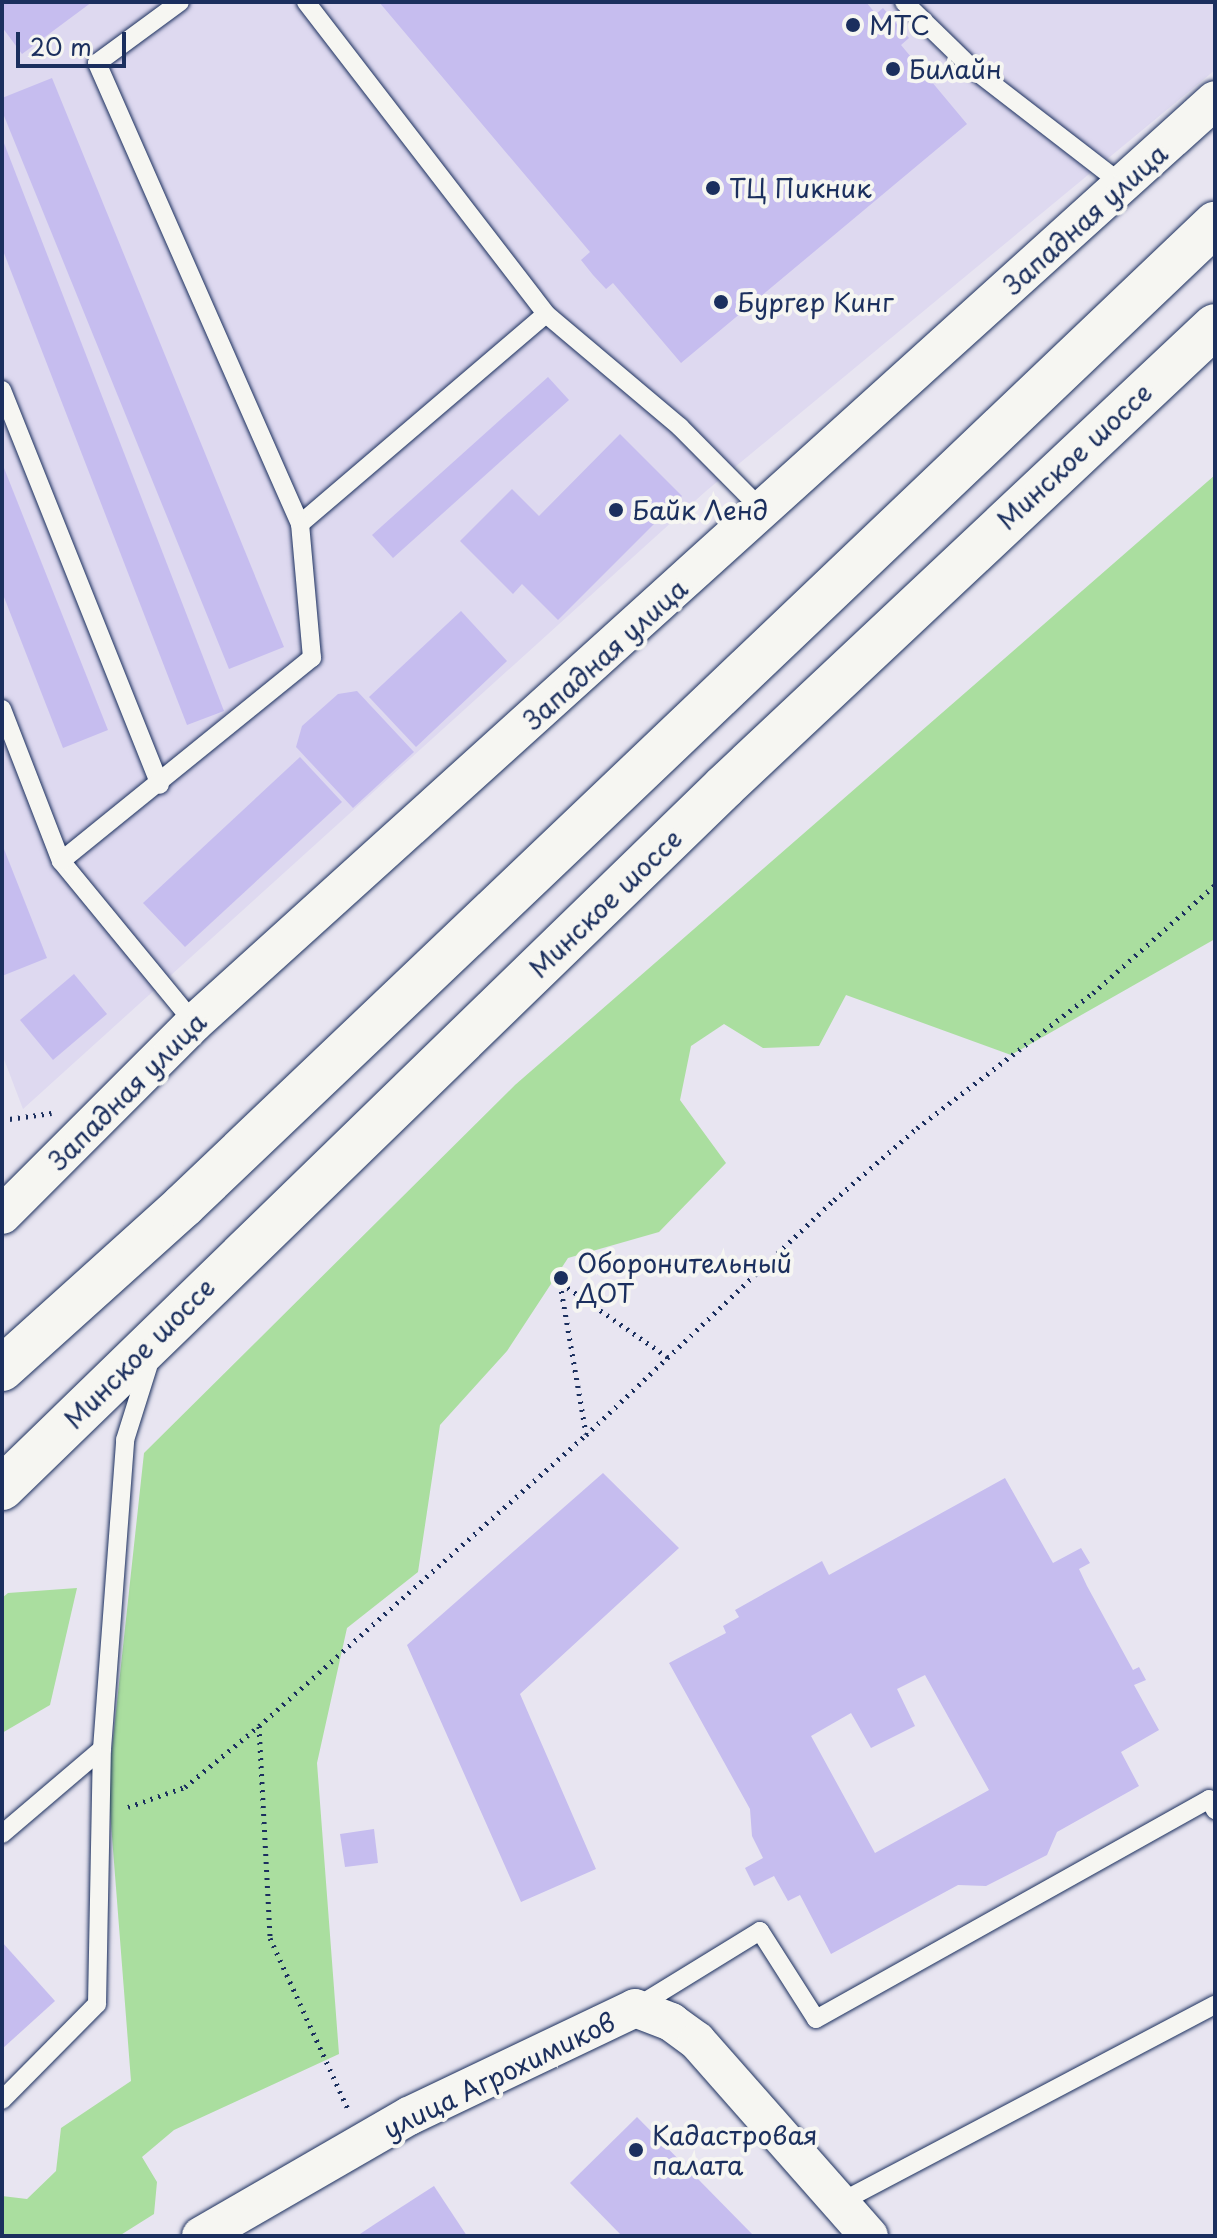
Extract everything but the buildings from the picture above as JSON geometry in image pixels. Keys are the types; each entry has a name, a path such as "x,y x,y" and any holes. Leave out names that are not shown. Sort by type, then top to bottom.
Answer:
{"highway":[{"path":"2,1369 183,1206 1215,224"},
{"name":"Минское шоссе","path":"2,1488 724,787 1215,326"}],"street":[{"name":"Западная улица","path":"2,1215 194,1023 1215,100"},
{"name":"улица Агрохимиков","path":"201,2236 366,2141 635,2008 671,2022 697,2041 869,2236"}],"lane":[{"path":"61,861 160,785 312,658 300,524 97,63 180,2"},
{"path":"306,2 546,314 680,427 763,511"},
{"path":"904,2 973,69 1122,184"},
{"path":"300,524 546,314"},
{"path":"2,390 160,785"},
{"path":"2,709 61,861 194,1023"},
{"path":"2,2100 97,2004 102,1749 125,1440 136,1391 167,1328"},
{"path":"2,1834 102,1749"},
{"path":"635,2008 760,1931 816,2019 1209,1799 1215,1810"},
{"path":"839,2203 1215,2005"}],"path":[{"path":"120,1810 185,1787 259,1726 586,1435 834,1200 917,1128 1093,993 1215,885"},
{"path":"586,1435 560,1283 669,1358"},
{"path":"259,1726 270,1938 328,2076 366,2141"}],"shaded area":[{"path":"2,2 1215,2 1215,70 706,491 23,1109 2,1054"}],"green space":[{"path":"1215,475 1215,939 1011,1055 846,995 819,1046 763,1048 724,1024 691,1046 680,1100 726,1163 659,1232 568,1258 507,1351 440,1425 418,1572 347,1628 317,1763 339,2054 174,2130 142,2157 157,2182 154,2214 119,2236 2,2236 2,2196 27,2199 56,2171 61,2128 131,2081 108,1785 144,1453 515,1085"},
{"path":"77,1588 50,1705 2,1733 2,1598 8,1593"}],"place":[{"name":"МТС","path":"853,25"},
{"name":"Билайн","path":"893,69"},
{"name":"ТЦ Пикник","path":"713,188"},
{"name":"Бургер Кинг","path":"721,302"},
{"name":"Байк Ленд","path":"616,510"},
{"name":"Оборонительный ДОТ","path":"561,1278"},
{"name":"Кадастровая палата","path":"636,2150"}]}
